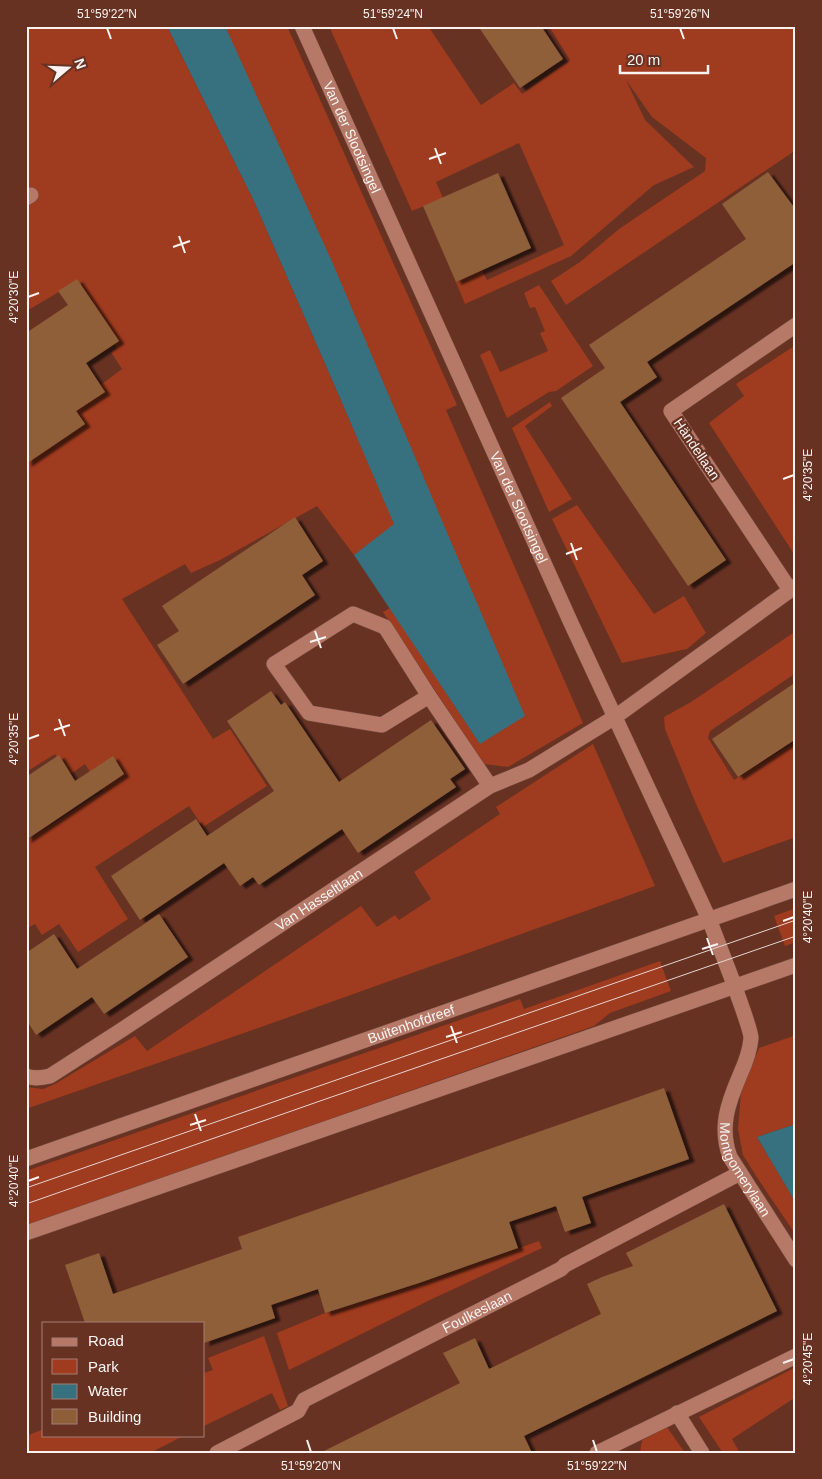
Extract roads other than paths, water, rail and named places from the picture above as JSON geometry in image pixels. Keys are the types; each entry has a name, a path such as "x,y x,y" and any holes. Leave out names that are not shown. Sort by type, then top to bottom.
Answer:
{"street":[{"name":"Van der Slootsingel","path":"302,26 614,718 709,919 734,987"},
{"name":"Händellaan","path":"614,718 793,588 671,410 796,325"},
{"path":"429,696 382,725 309,713 274,664 353,614 385,627 490,786"},
{"name":"Van Hasseltlaan","path":"26,1076 40,1079 50,1076 490,786 529,770 614,718"},
{"name":"Buitenhofdreef","path":"26,1159 796,889"},
{"path":"26,1233 796,965"},
{"name":"Montgomerylaan","path":"734,987 751,1037 747,1059 731,1095 724,1126 725,1144 730,1157 796,1260"},
{"name":"Foulkeslaan","path":"217,1453 298,1411 304,1400 552,1273 740,1173"},
{"path":"597,1453 626,1447 677,1413 796,1356"},
{"path":"677,1413 702,1453"}],"water":[{"path":"167,26 225,26 333,264 525,716 480,744 354,555 394,524 254,201"},
{"path":"796,1124 796,1203 757,1137"}],"tram line":[{"path":"26,1188 796,920"},
{"path":"26,1204 796,936"}]}
